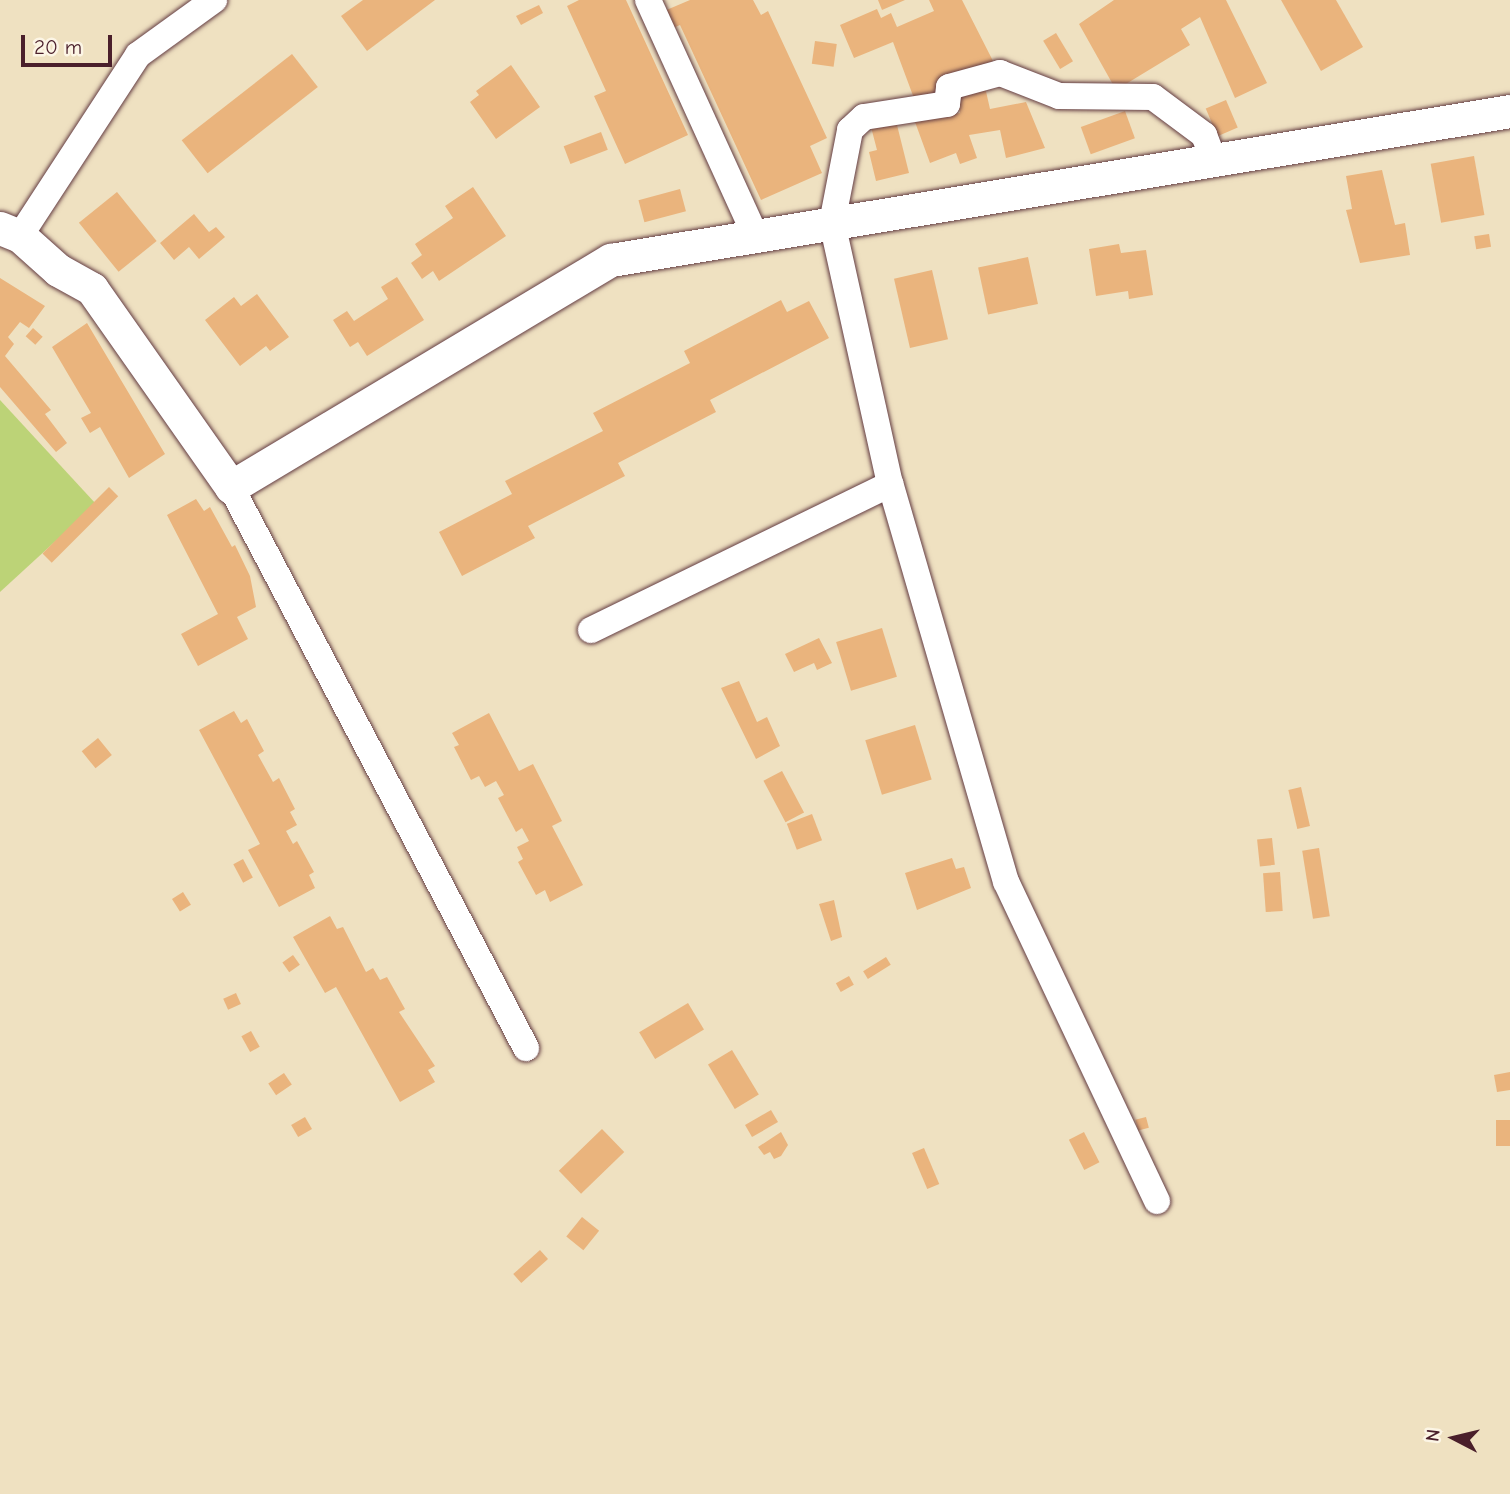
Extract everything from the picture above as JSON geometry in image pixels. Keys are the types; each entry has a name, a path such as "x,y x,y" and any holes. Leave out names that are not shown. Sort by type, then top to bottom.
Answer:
{"street":[{"path":"214,0 138,55 10,232 58,270 92,289 232,487 526,1048"},
{"path":"648,0 755,235"},
{"path":"1157,1202 1006,882 890,484 832,223 850,130 864,117 947,104 949,87 1000,73 1059,96 1153,97 1204,135 1213,159"},
{"path":"232,487 611,260 1510,111"},
{"path":"591,631 890,484"}],"green space":[{"path":"0,400 96,504 0,592"}],"building":[{"path":"363,0 435,0 367,51 341,16"},
{"path":"579,0 626,0 688,135 625,164 594,96 606,91 567,6"},
{"path":"690,0 753,0 761,15 768,11 827,138 810,146 822,173 761,200 680,25 664,32 657,14"},
{"path":"878,0 905,0 882,10"},
{"path":"929,0 962,0 993,61 936,83 940,91 915,101 893,42 854,58 840,25 877,9 881,18 891,13 897,27 934,11"},
{"path":"1114,0 1226,0 1267,83 1235,98 1200,17 1181,29 1190,45 1116,90 1079,24"},
{"path":"1281,0 1336,0 1363,47 1321,71"},
{"path":"539,5 543,13 521,25 516,16"},
{"path":"1056,33 1073,61 1060,69 1043,41"},
{"path":"815,41 837,44 834,67 812,64"},
{"path":"292,54 318,87 208,173 182,140"},
{"path":"511,65 540,107 496,139 470,102 479,95 476,91"},
{"path":"985,87 990,109 1026,102 1045,148 1006,158 1000,130 969,135 977,158 960,164 956,153 930,163 915,122 960,113 956,92"},
{"path":"1226,100 1238,128 1217,136 1206,109"},
{"path":"1125,111 1135,138 1091,154 1081,127"},
{"path":"896,121 909,173 876,181 869,152 877,150 871,127"},
{"path":"601,132 608,150 570,164 564,146"},
{"path":"1474,156 1484,215 1441,223 1431,164"},
{"path":"1382,170 1395,225 1405,223 1410,255 1360,263 1346,210 1352,209 1346,176"},
{"path":"473,187 506,236 439,281 433,271 422,279 411,263 422,255 415,244 453,218 445,206"},
{"path":"680,189 686,211 644,222 638,200"},
{"path":"117,192 157,241 119,272 79,223"},
{"path":"194,214 209,232 216,227 225,237 199,259 189,247 174,260 160,243"},
{"path":"1489,234 1491,247 1476,249 1474,236"},
{"path":"1119,244 1121,253 1146,250 1153,295 1129,299 1128,291 1096,296 1089,249"},
{"path":"1028,257 1038,304 988,315 978,268"},
{"path":"932,270 948,339 910,348 894,279"},
{"path":"397,277 424,320 367,356 358,342 350,347 333,320 347,311 354,321 388,299 381,287"},
{"path":"0,278 45,306 29,328 20,322 8,337 14,344 5,356 51,410 45,414 67,443 56,452 0,387"},
{"path":"257,294 289,337 270,351 266,346 240,366 205,320 234,297 241,306"},
{"path":"781,300 787,312 809,301 829,338 710,400 716,412 618,463 625,476 528,526 535,538 462,576 439,532 512,494 505,481 603,431 593,413 690,363 684,351"},
{"path":"87,323 165,454 129,478 100,427 90,433 81,418 91,413 52,347"},
{"path":"33,328 43,337 35,345 26,336"},
{"path":"109,487 118,496 52,563 43,553"},
{"path":"196,499 204,511 210,507 232,547 235,545 250,576 256,607 237,617 248,639 198,666 181,634 218,614 167,515"},
{"path":"882,628 897,677 851,691 836,642"},
{"path":"819,638 832,663 817,670 814,663 794,672 785,654"},
{"path":"739,681 757,722 767,717 780,746 756,759 721,688"},
{"path":"234,711 241,723 247,719 264,751 258,755 273,782 279,778 295,809 290,812 297,825 286,831 293,844 297,841 314,872 309,875 315,888 279,907 248,850 260,844 199,730"},
{"path":"489,713 519,771 533,764 562,821 552,826 583,885 550,902 545,890 536,895 518,862 523,859 517,847 529,841 522,828 516,832 498,798 504,795 496,781 485,787 479,776 471,780 454,747 459,745 452,733"},
{"path":"915,725 932,780 882,795 865,740"},
{"path":"98,738 112,755 96,768 82,751"},
{"path":"782,771 804,812 786,822 763,781"},
{"path":"1301,787 1310,826 1297,829 1288,790"},
{"path":"812,814 822,840 797,850 787,824"},
{"path":"1272,838 1275,865 1260,866 1257,840"},
{"path":"1319,848 1330,916 1313,919 1302,851"},
{"path":"952,858 956,869 964,867 971,888 917,910 905,873"},
{"path":"243,859 253,878 243,883 233,864"},
{"path":"1280,872 1283,911 1266,912 1263,873"},
{"path":"183,892 191,905 180,912 172,899"},
{"path":"834,900 842,937 831,941 819,904"},
{"path":"330,916 337,929 343,927 366,972 373,968 380,980 387,977 405,1009 399,1012 435,1066 428,1070 435,1082 400,1102 336,987 325,993 293,937"},
{"path":"293,955 300,965 289,972 282,962"},
{"path":"886,957 891,965 868,979 863,971"},
{"path":"849,976 854,985 841,992 836,983"},
{"path":"236,993 241,1004 228,1010 223,999"},
{"path":"688,1003 704,1030 655,1059 639,1032"},
{"path":"251,1031 260,1047 250,1052 241,1036"},
{"path":"732,1050 759,1095 735,1109 708,1064"},
{"path":"1510,1072 1510,1090 1497,1092 1494,1075"},
{"path":"284,1073 292,1085 276,1095 268,1084"},
{"path":"771,1110 778,1122 752,1137 745,1125"},
{"path":"305,1117 312,1129 298,1137 291,1125"},
{"path":"1146,1117 1149,1128 1138,1130 1135,1120"},
{"path":"1496,1120 1510,1120 1510,1146 1496,1146"},
{"path":"602,1129 624,1152 581,1194 559,1171"},
{"path":"781,1132 788,1145 781,1156 774,1159 770,1152 764,1155 758,1147"},
{"path":"1084,1132 1099,1162 1084,1170 1069,1140"},
{"path":"924,1148 939,1184 927,1189 912,1153"},
{"path":"582,1217 599,1231 583,1250 566,1236"},
{"path":"540,1250 548,1259 521,1283 513,1274"}]}
